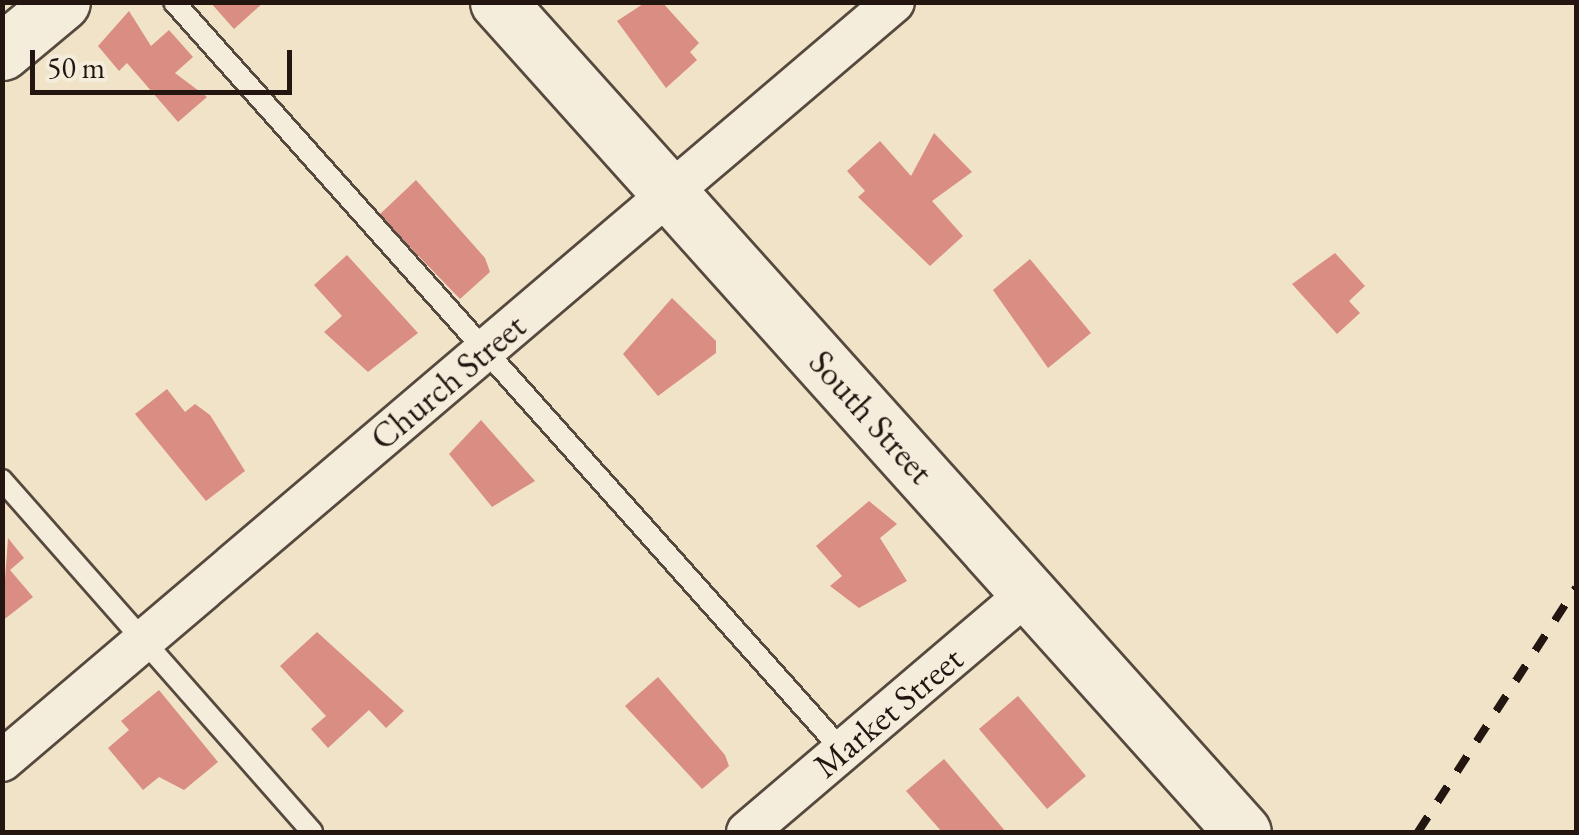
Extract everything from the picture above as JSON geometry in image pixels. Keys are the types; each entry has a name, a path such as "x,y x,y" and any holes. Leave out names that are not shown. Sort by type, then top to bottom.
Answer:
{"street":[{"path":"2,52 62,2"},
{"name":"South Street","path":"498,2 1243,832"},
{"name":"Church Street","path":"2,761 894,2"},
{"name":"Market Street","path":"747,832 1028,593"}],"lane":[{"path":"174,2 486,350 686,586 843,751"},
{"path":"2,480 312,832"}],"building":[{"path":"210,2 264,2 234,29"},
{"path":"646,2 662,2 699,43 690,52 697,60 666,88 617,21"},
{"path":"129,11 151,46 169,30 193,57 175,73 207,97 178,122 127,63 119,71 98,46"},
{"path":"934,133 972,172 932,201 963,236 930,266 858,197 865,191 847,171 880,141 911,176"},
{"path":"416,180 485,258 490,272 460,299 379,215"},
{"path":"1335,253 1365,286 1349,301 1360,313 1337,334 1292,284"},
{"path":"347,255 418,333 368,372 324,332 342,316 314,285"},
{"path":"1030,259 1091,333 1048,368 993,290"},
{"path":"672,298 716,341 716,353 658,396 623,354"},
{"path":"167,389 185,412 195,404 210,415 245,471 206,501 135,414"},
{"path":"481,420 535,481 492,507 449,454"},
{"path":"869,501 897,524 880,538 907,581 859,608 830,586 842,576 816,546"},
{"path":"8,538 24,558 10,570 33,597 2,621"},
{"path":"317,632 404,711 386,728 369,710 328,748 311,729 326,716 280,666"},
{"path":"658,677 725,755 729,766 702,789 625,706"},
{"path":"159,690 218,762 184,790 159,777 143,790 108,748 129,730 121,721"},
{"path":"1018,696 1086,776 1047,809 979,729"},
{"path":"944,759 1006,832 942,832 906,791"}],"railway":[{"path":"1418,832 1576,588"}]}
